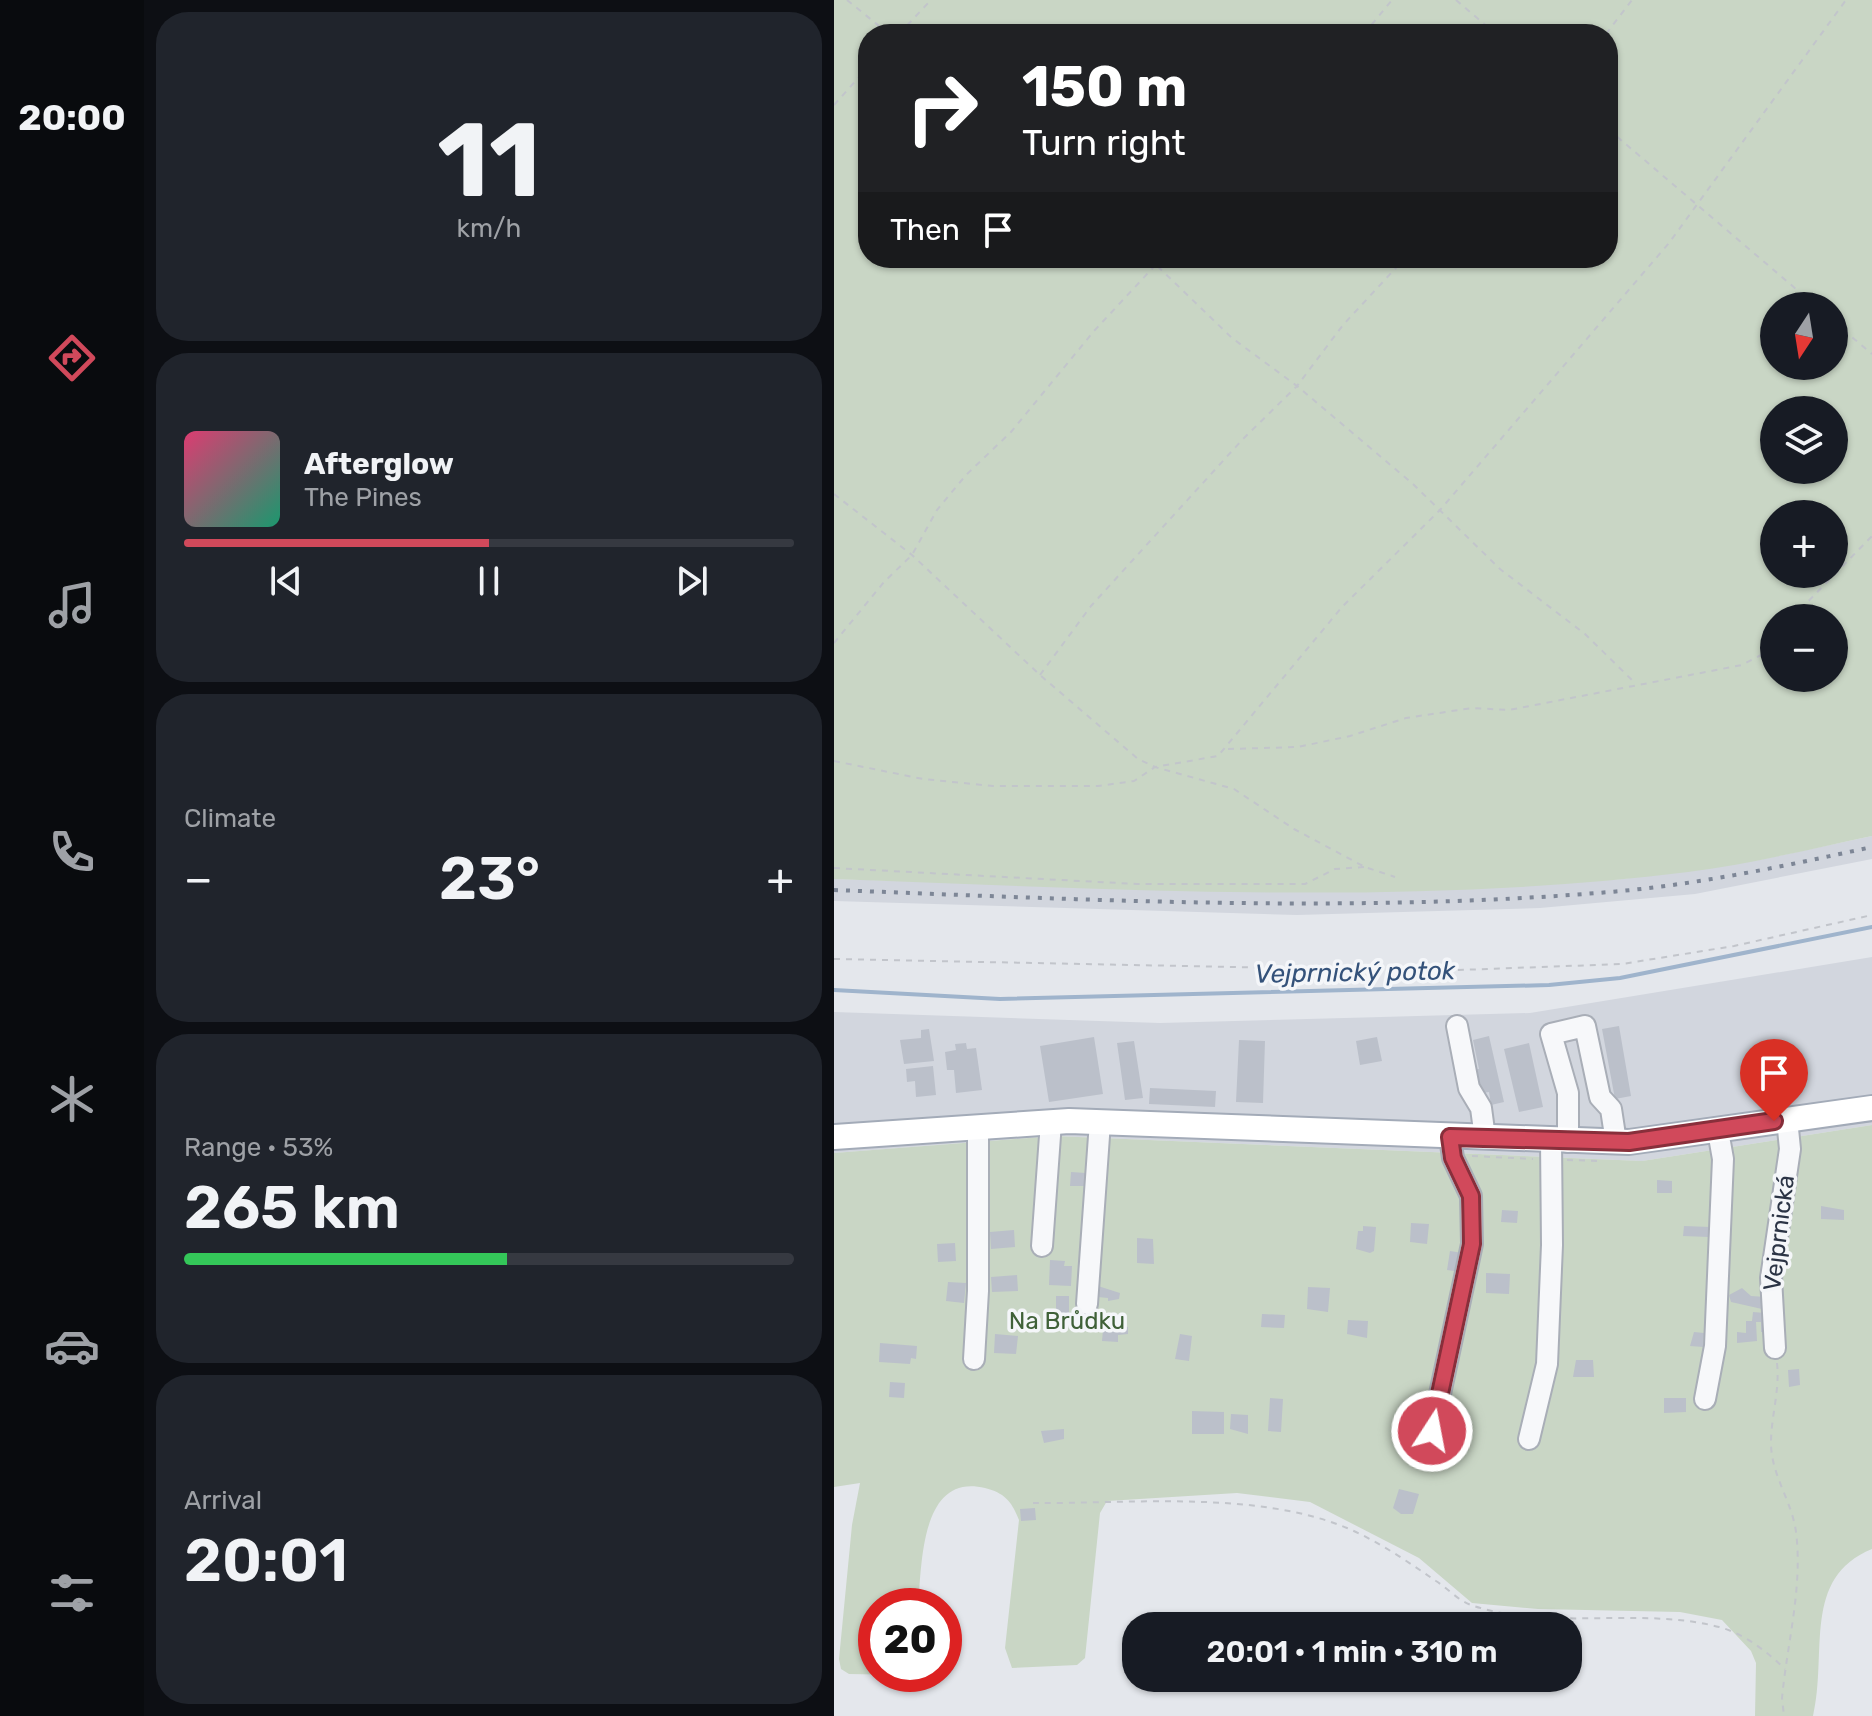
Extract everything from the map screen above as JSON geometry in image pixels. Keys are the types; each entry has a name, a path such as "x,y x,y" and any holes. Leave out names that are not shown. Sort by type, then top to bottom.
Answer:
{"main road":[{"path":"834,1137 978,1126 1100,1122 1616,1142 1718,1131 1872,1108"}],"street":[{"path":"1457,1026 1469,1088 1481,1108 1485,1138"},
{"path":"1529,1439 1547,1364 1552,1245 1560,1142 1568,1093 1551,1034 1585,1026 1600,1097 1611,1109 1616,1142"},
{"name":"Vejprnická","path":"1775,1348 1771,1278 1790,1149 1787,1119"},
{"path":"1042,1246 1051,1122"},
{"path":"1087,1304 1100,1122"},
{"path":"974,1359 978,1291 978,1126"},
{"path":"1705,1399 1715,1346 1723,1159 1718,1131"},
{"path":"1427,1455 1472,1244 1471,1196 1453,1158 1450,1137"}],"path":[{"path":"847,0 877,24"},
{"path":"910,24 931,0"},
{"path":"1372,24 1392,0"},
{"path":"1456,0 1484,24"},
{"path":"1614,24 1632,0"},
{"path":"834,761 923,779 993,786 1098,786 1134,781 1155,767 1188,764 1218,756 1342,607 1440,510 1669,243 1846,0"},
{"path":"834,105 858,78"},
{"path":"1618,138 1800,292"},
{"path":"834,643 884,582 912,555 937,510 966,475 1011,432 1094,331 1153,268"},
{"path":"1159,268 1232,338 1297,386 1440,510 1500,569 1585,634 1636,684"},
{"path":"1040,675 1091,606 1242,440 1297,386 1343,325 1396,268"},
{"path":"1848,334 1872,354"},
{"path":"834,494 912,555 1040,675 1138,759 1155,767 1234,789 1294,829 1365,867 1395,877"},
{"path":"1806,604 1872,536"},
{"path":"1226,749 1298,747 1350,736 1406,718 1472,708 1509,710 1573,700 1636,684 1742,665 1760,656"},
{"path":"834,868 1137,884 1305,884 1335,869 1365,867"},
{"path":"834,959 1432,971 1622,964 1734,946 1872,915"},
{"path":"1775,1348 1778,1377 1771,1441 1773,1466 1796,1528 1798,1553 1798,1578 1785,1669 1784,1716"},
{"path":"1033,1503 1198,1502 1307,1516 1347,1529 1374,1543 1469,1604 1533,1616 1680,1621 1720,1627 1760,1647 1785,1669"}],"shaded area":[{"path":"1872,836 1872,859 1695,894 1540,908 1297,915 834,901 834,879 1297,892 1539,885 1622,879 1759,860"},
{"path":"1872,957 1872,1125 1642,1161 1055,1136 834,1153 834,1012 1160,1023 1530,1013"}],"green space":[{"path":"834,0 1872,0 1872,836 1757,861 1582,883 1368,892 1261,892 834,879"},
{"name":"Na Brůdku","path":"1872,1125 1872,1549 1850,1562 1835,1578 1826,1598 1813,1716 1755,1716 1756,1663 1751,1651 1722,1620 1680,1612 1538,1609 1472,1603 1419,1558 1310,1502 1237,1493 1107,1501 1100,1513 1085,1658 1077,1665 1012,1668 1005,1648 1019,1520 1003,1496 985,1488 964,1487 948,1494 936,1507 929,1526 919,1588 858,1588 858,1674 849,1674 841,1669 839,1659 852,1525 860,1483 834,1487 834,1153 1055,1136 1642,1161"}],"building":[{"path":"1619,1026 1631,1096 1615,1099 1602,1029"},
{"path":"929,1029 934,1061 904,1064 900,1040 921,1038 921,1030"},
{"path":"1489,1036 1504,1102 1491,1105 1489,1092 1477,1094 1472,1070 1479,1069 1473,1040"},
{"path":"1094,1037 1103,1094 1049,1102 1040,1046"},
{"path":"1377,1037 1382,1061 1360,1065 1356,1041"},
{"path":"1239,1040 1265,1041 1263,1103 1236,1102"},
{"path":"1134,1041 1143,1098 1125,1100 1117,1043"},
{"path":"966,1043 967,1049 976,1048 982,1090 956,1093 954,1070 947,1070 945,1052 956,1050 955,1044"},
{"path":"1529,1043 1543,1107 1519,1112 1504,1049"},
{"path":"933,1066 936,1095 916,1097 915,1081 907,1082 906,1069"},
{"path":"1150,1088 1216,1091 1215,1107 1149,1104"},
{"path":"1071,1172 1086,1173 1085,1186 1070,1186"},
{"path":"1657,1180 1672,1181 1672,1193 1657,1193"},
{"path":"1821,1206 1844,1210 1844,1220 1821,1219"},
{"path":"1502,1210 1518,1211 1517,1223 1501,1222"},
{"path":"1411,1223 1429,1224 1427,1244 1410,1242"},
{"path":"1363,1226 1376,1227 1374,1251 1370,1253 1356,1249 1358,1231 1363,1231"},
{"path":"1684,1226 1710,1227 1709,1237 1683,1236"},
{"path":"1014,1230 1015,1247 991,1249 990,1232"},
{"path":"1137,1238 1153,1239 1154,1264 1137,1263"},
{"path":"955,1243 956,1261 938,1262 937,1244"},
{"path":"1450,1251 1463,1253 1461,1272 1447,1270"},
{"path":"1050,1260 1065,1261 1064,1266 1072,1266 1071,1286 1049,1285"},
{"path":"1486,1273 1510,1274 1509,1294 1486,1293"},
{"path":"1017,1275 1018,1291 992,1292 991,1277"},
{"path":"948,1282 966,1283 964,1303 946,1301"},
{"path":"1098,1286 1120,1293 1119,1299 1108,1301 1108,1298 1098,1297"},
{"path":"1308,1287 1330,1288 1328,1312 1307,1309"},
{"path":"1742,1288 1751,1296 1766,1297 1762,1309 1731,1302 1729,1295"},
{"path":"1056,1296 1069,1296 1069,1314 1063,1313 1063,1320 1057,1320"},
{"path":"1753,1312 1765,1313 1769,1332 1761,1332 1761,1322 1756,1322 1757,1341 1737,1343 1737,1332 1746,1333 1746,1321 1752,1321"},
{"path":"1262,1314 1285,1315 1284,1328 1261,1327"},
{"path":"1104,1318 1119,1319 1119,1324 1128,1327 1128,1334 1118,1335 1118,1342 1102,1341"},
{"path":"1348,1320 1368,1321 1367,1338 1347,1334"},
{"path":"1694,1332 1704,1333 1703,1347 1690,1346"},
{"path":"995,1334 1018,1336 1016,1354 994,1353"},
{"path":"1180,1334 1192,1336 1189,1361 1175,1359"},
{"path":"880,1343 917,1346 916,1359 911,1358 910,1364 879,1362"},
{"path":"1576,1360 1593,1360 1594,1377 1573,1377"},
{"path":"1799,1369 1800,1385 1789,1387 1788,1370"},
{"path":"890,1382 905,1383 904,1398 889,1397"},
{"path":"1270,1398 1283,1399 1281,1432 1268,1431"},
{"path":"1664,1398 1686,1398 1686,1412 1664,1413"},
{"path":"1192,1411 1224,1412 1224,1434 1192,1434"},
{"path":"1231,1414 1248,1415 1248,1434 1230,1429"},
{"path":"1064,1429 1064,1439 1044,1443 1041,1431"},
{"path":"1399,1489 1419,1494 1413,1514 1401,1514 1393,1508"},
{"path":"1035,1508 1036,1520 1021,1521 1020,1509"}],"waterway":[{"name":"Vejprnický potok","path":"834,990 1000,999 1549,985 1620,978 1872,927"}],"railway":[{"path":"834,890 1228,903 1523,898 1684,883 1872,847"}],"route":[{"path":"1432,1431 1472,1244 1471,1196 1453,1158 1450,1137 1629,1142 1774,1121"}]}
